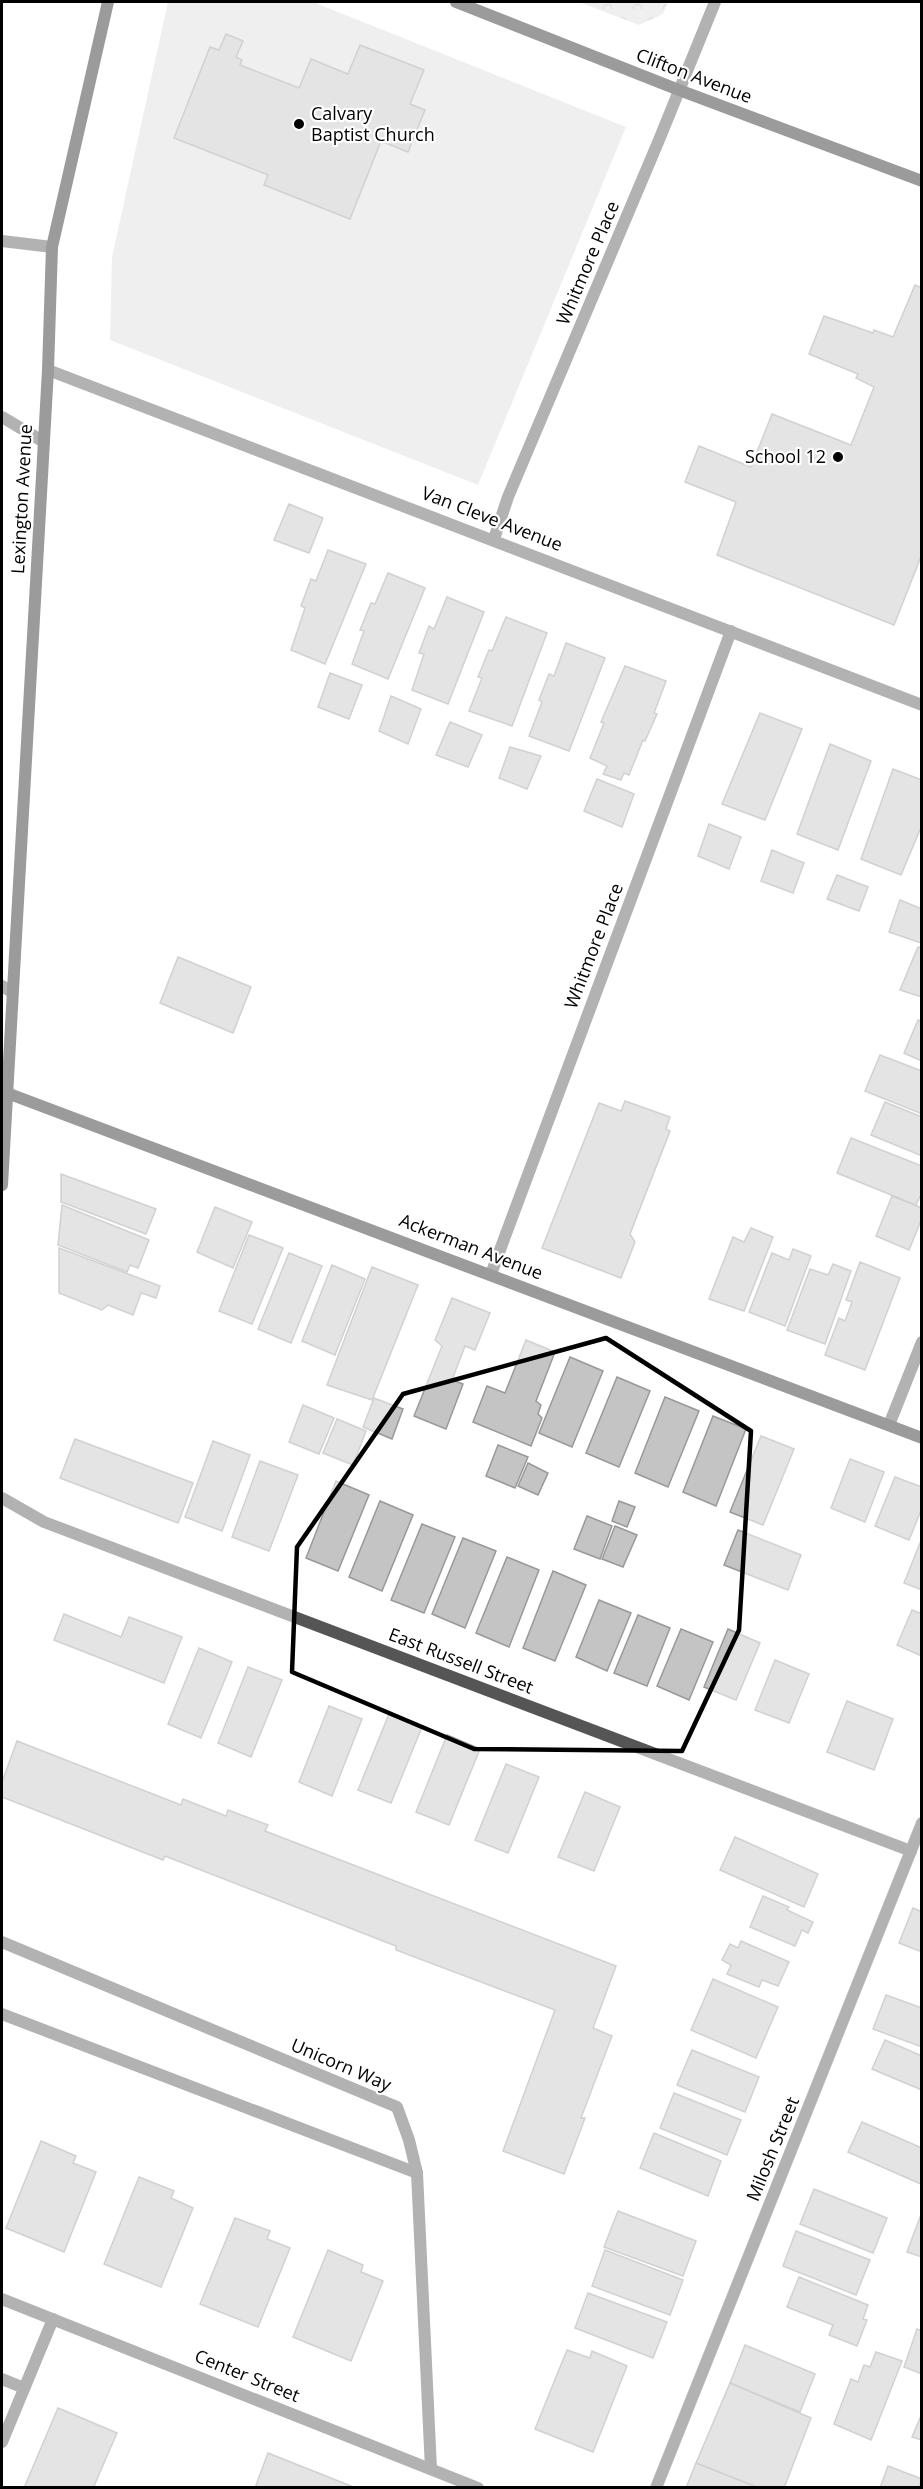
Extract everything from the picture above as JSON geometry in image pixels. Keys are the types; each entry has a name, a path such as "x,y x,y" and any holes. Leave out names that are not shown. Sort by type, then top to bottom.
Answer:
{"street":[{"name":"Lexington Avenue","path":"2,1185 7,1093 7,989 44,442 52,247 108,2"},
{"name":"Clifton Avenue","path":"456,2 679,90 921,181"},
{"name":"Whitmore Place","path":"494,539 508,497 715,2"},
{"path":"2,241 52,247"},
{"name":"Van Cleve Avenue","path":"48,370 494,539 921,705"},
{"path":"2,417 44,442"},
{"name":"Whitmore Place","path":"491,1274 731,631"},
{"name":"Ackerman Avenue","path":"7,1093 921,1438"},
{"path":"889,1425 921,1342"},
{"name":"East Russell Street","path":"2,1498 44,1522 911,1851"},
{"name":"Milosh Street","path":"656,2487 921,1823"},
{"name":"Unicorn Way","path":"2,1942 397,2107 409,2140 417,2173 431,2469"},
{"path":"2,2014 417,2173"},
{"name":"Center Street","path":"2,2299 478,2487"},
{"path":"2,2442 53,2319"},
{"path":"2,2379 24,2388"}],"highlighted area":[{"path":"606,1338 751,1431 739,1630 682,1751 474,1749 292,1672 297,1547 403,1394"}],"green space":[{"path":"168,2 313,2 626,127 478,485 110,340 112,257"},
{"path":"579,2 668,2 663,14 639,25"}],"building":[{"name":"Calvary Baptist Church","path":"226,34 243,41 236,57 242,60 240,65 299,88 311,59 348,74 360,45 424,70 410,104 425,110 408,152 381,141 350,219 264,185 268,175 174,138 210,47 219,50"},
{"name":"School 12","path":"915,285 922,288 922,554 894,625 717,555 736,502 685,482 699,446 751,467 772,414 851,445 874,387 856,378 858,374 809,354 824,316 873,333 874,330 893,337"},
{"path":"289,504 323,518 309,553 274,540"},
{"path":"328,550 366,564 325,664 291,650 305,608 301,606 311,579 316,581"},
{"path":"388,573 425,588 388,679 352,664 364,631 360,630 371,603 375,604"},
{"path":"447,597 484,612 448,704 412,690 424,654 419,653 429,626 434,629"},
{"path":"506,617 547,633 512,726 469,711 482,678 478,677"},
{"path":"566,643 605,658 569,751 529,736 542,702 539,700 549,674 554,676"},
{"path":"625,666 666,681 654,713 657,714 645,741 643,740 629,775 624,773 621,780 603,774 607,766 590,758 604,723 601,722"},
{"path":"330,673 362,685 349,719 318,707"},
{"path":"391,696 421,709 408,744 379,731"},
{"path":"760,713 802,729 765,820 722,804"},
{"path":"450,722 482,735 468,767 436,755"},
{"path":"830,744 871,761 838,850 797,834"},
{"path":"510,747 541,756 527,789 499,778"},
{"path":"893,769 922,780 922,825 901,875 861,859"},
{"path":"597,779 634,794 622,827 584,811"},
{"path":"709,824 741,837 729,869 698,856"},
{"path":"772,850 804,863 793,893 761,881"},
{"path":"837,875 868,887 859,911 827,899"},
{"path":"900,900 922,909 921,943 889,932"},
{"path":"918,947 922,948 922,997 900,990"},
{"path":"178,957 251,987 233,1033 160,1003"},
{"path":"918,1020 922,1022 922,1061 904,1053"},
{"path":"880,1055 922,1071 922,1114 865,1091"},
{"path":"625,1101 670,1117 666,1129 670,1131 630,1234 635,1242 621,1278 542,1248 599,1103 621,1111"},
{"path":"885,1102 922,1117 922,1156 871,1135"},
{"path":"851,1138 922,1166 922,1192 916,1205 837,1173"},
{"path":"61,1174 156,1209 146,1234 61,1202"},
{"path":"892,1196 922,1208 922,1218 909,1250 876,1236"},
{"path":"62,1205 149,1240 138,1268 130,1265 127,1272 58,1245"},
{"path":"215,1207 252,1222 233,1268 197,1252"},
{"path":"751,1228 773,1237 744,1311 709,1299 733,1237 744,1242"},
{"path":"249,1235 283,1248 252,1324 219,1311"},
{"path":"59,1248 160,1286 156,1298 141,1293 133,1315 108,1305 102,1310 59,1293"},
{"path":"793,1249 811,1256 785,1326 749,1312 772,1253 789,1260"},
{"path":"289,1253 322,1266 291,1343 258,1329"},
{"path":"860,1262 900,1278 865,1370 825,1355 839,1318 845,1321 852,1302 846,1300"},
{"path":"833,1264 851,1271 825,1344 787,1330 810,1269 828,1275"},
{"path":"332,1265 365,1279 335,1355 302,1341"},
{"path":"372,1267 418,1285 372,1400 327,1385"},
{"path":"452,1298 490,1313 475,1350 465,1346 452,1380 463,1384 446,1429 414,1416 442,1346 435,1340"},
{"path":"526,1340 555,1352 536,1401 541,1405 538,1414 542,1418 531,1446 473,1422 487,1386 505,1393"},
{"path":"570,1357 603,1371 572,1447 539,1433"},
{"path":"617,1377 650,1391 619,1467 586,1453"},
{"path":"665,1397 699,1411 668,1487 635,1473"},
{"path":"374,1398 403,1409 392,1439 363,1427"},
{"path":"303,1405 334,1418 319,1454 289,1442"},
{"path":"713,1416 746,1429 716,1506 683,1492"},
{"path":"337,1419 366,1431 353,1465 323,1453"},
{"path":"761,1436 794,1449 763,1525 730,1512"},
{"path":"75,1439 193,1483 178,1523 60,1478"},
{"path":"213,1441 250,1455 222,1531 185,1517"},
{"path":"498,1445 528,1457 515,1488 486,1476"},
{"path":"850,1459 884,1472 865,1522 831,1508"},
{"path":"260,1461 298,1475 269,1551 232,1537"},
{"path":"528,1463 548,1473 538,1495 518,1486"},
{"path":"895,1477 922,1487 922,1508 909,1540 875,1526"},
{"path":"336,1481 369,1495 338,1571 306,1558"},
{"path":"380,1501 413,1515 382,1591 349,1577"},
{"path":"619,1501 635,1507 627,1527 612,1521"},
{"path":"587,1516 612,1526 600,1559 574,1549"},
{"path":"422,1524 455,1537 424,1613 391,1600"},
{"path":"615,1526 637,1535 623,1567 602,1559"},
{"path":"738,1530 801,1555 788,1590 724,1565"},
{"path":"463,1538 496,1551 465,1628 432,1614"},
{"path":"922,1538 922,1590 904,1583"},
{"path":"507,1557 539,1570 509,1647 476,1633"},
{"path":"553,1571 586,1585 555,1661 523,1648"},
{"path":"599,1600 631,1613 607,1671 576,1657"},
{"path":"912,1610 922,1614 922,1656 897,1645"},
{"path":"64,1614 121,1637 129,1617 182,1637 164,1683 54,1640"},
{"path":"638,1615 670,1628 647,1686 614,1673"},
{"path":"681,1629 713,1642 689,1700 657,1686"},
{"path":"728,1629 760,1643 736,1700 704,1687"},
{"path":"199,1648 232,1662 201,1738 168,1724"},
{"path":"775,1660 809,1674 789,1723 755,1710"},
{"path":"248,1667 282,1680 251,1757 218,1743"},
{"path":"847,1701 893,1719 874,1770 827,1752"},
{"path":"329,1706 362,1719 332,1796 299,1782"},
{"path":"389,1714 422,1727 391,1803 358,1790"},
{"path":"447,1735 480,1749 449,1825 416,1812"},
{"path":"17,1741 181,1805 183,1799 226,1816 228,1810 268,1825 265,1831 616,1966 593,2028 612,2036 581,2118 585,2118 564,2174 503,2151 555,2010 396,1950 396,1946 165,1856 163,1860 2,1797 2,1782"},
{"path":"506,1764 539,1777 508,1853 475,1840"},
{"path":"585,1792 620,1807 594,1871 558,1857"},
{"path":"735,1837 818,1874 804,1907 720,1870"},
{"path":"763,1896 789,1907 787,1910 813,1922 808,1933 802,1930 795,1946 750,1927"},
{"path":"913,1908 922,1912 922,1952 899,1943"},
{"path":"741,1941 789,1962 778,1986 762,1980 759,1987 727,1974 731,1965 722,1960 730,1944 738,1948"},
{"path":"713,1979 778,2007 756,2058 691,2030"},
{"path":"886,1995 922,2008 922,2047 873,2029"},
{"path":"885,2040 922,2056 922,2090 872,2069"},
{"path":"692,2050 759,2077 745,2112 677,2085"},
{"path":"674,2093 741,2120 727,2155 660,2128"},
{"path":"862,2122 922,2148 921,2184 848,2152"},
{"path":"654,2133 721,2161 708,2196 640,2168"},
{"path":"41,2141 76,2156 73,2163 96,2172 64,2252 6,2228"},
{"path":"139,2177 174,2191 171,2198 193,2208 161,2287 104,2264"},
{"path":"814,2189 887,2218 873,2253 800,2224"},
{"path":"618,2211 696,2241 683,2276 604,2247"},
{"path":"922,2212 922,2257 907,2252"},
{"path":"235,2218 270,2231 267,2239 290,2248 258,2327 200,2304"},
{"path":"796,2231 870,2260 856,2295 783,2266"},
{"path":"328,2250 363,2265 361,2272 383,2281 351,2361 293,2337"},
{"path":"605,2250 683,2280 670,2315 592,2286"},
{"path":"799,2277 868,2305 863,2319 867,2320 857,2346 829,2335 833,2325 787,2307"},
{"path":"588,2293 667,2322 653,2358 575,2328"},
{"path":"917,2329 922,2331 922,2374 904,2367"},
{"path":"745,2345 815,2374 800,2412 730,2383"},
{"path":"567,2350 590,2358 592,2351 627,2366 593,2452 535,2429"},
{"path":"876,2352 902,2361 871,2440 834,2424 851,2379 858,2382 864,2365 870,2367"},
{"path":"730,2383 811,2418 784,2488 759,2488 696,2463"},
{"path":"58,2408 117,2433 94,2486 99,2488 24,2488"},
{"path":"922,2418 922,2440 912,2437"},
{"path":"268,2453 356,2488 255,2488"},
{"path":"696,2463 759,2488 686,2488"},
{"path":"888,2466 922,2479 919,2488 880,2488"}],"place":[{"name":"Calvary Baptist Church","path":"299,124"},
{"name":"School 12","path":"838,457"}]}
